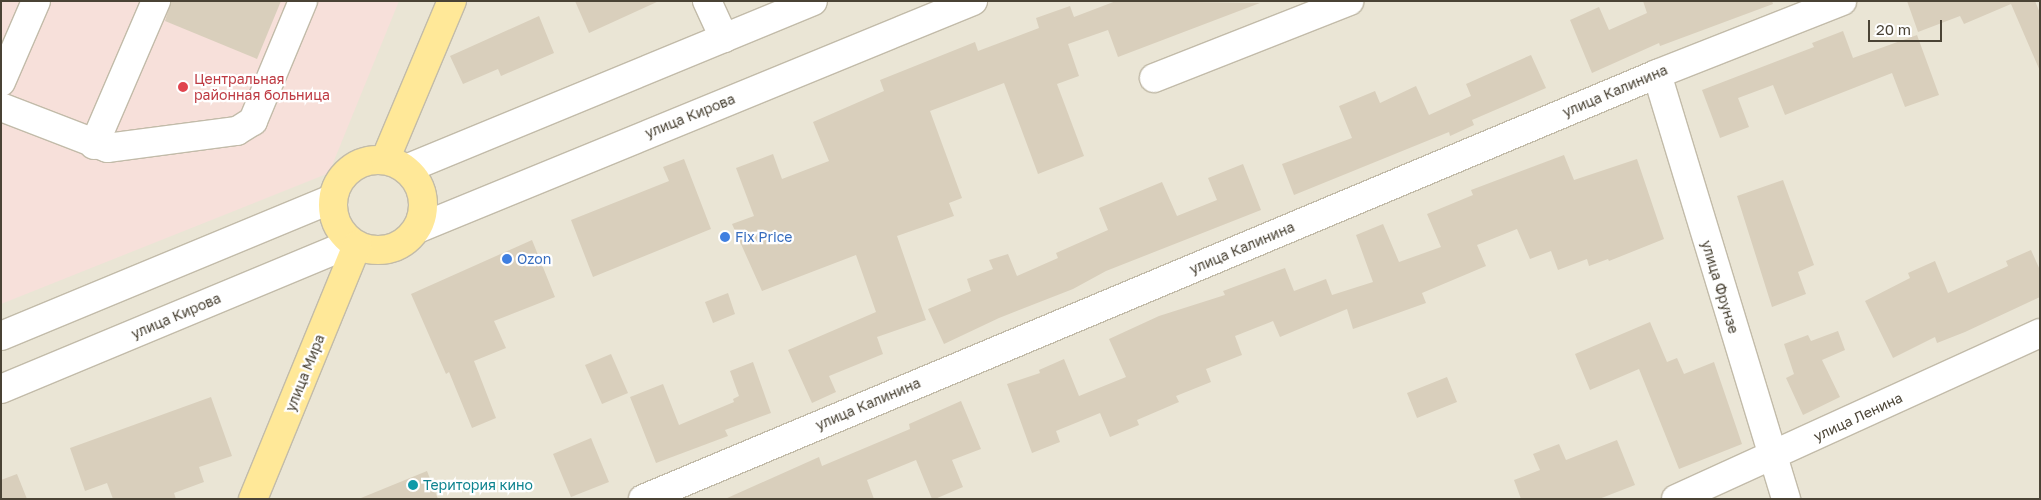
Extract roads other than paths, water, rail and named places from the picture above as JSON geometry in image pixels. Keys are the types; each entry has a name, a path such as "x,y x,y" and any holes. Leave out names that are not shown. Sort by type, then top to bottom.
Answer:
{"main road":[{"path":"396,165 452,1"},
{"path":"354,244 340,231 333,216 332,199 338,182 351,168 367,160 396,165 417,181 423,197 423,214 417,229"},
{"name":"улица Кирова","path":"354,244 373,251 390,250 405,242 417,229"},
{"name":"улица Мира","path":"253,499 354,244"}],"street":[{"path":"1,82 36,1"},
{"path":"94,145 156,1"},
{"path":"1,107 94,145 107,148 244,128 253,121 303,1"},
{"path":"707,1 724,38"},
{"path":"396,165 724,38 813,1"},
{"path":"1154,78 1349,1"},
{"name":"улица Калинина","path":"643,499 1657,74 1842,1"},
{"name":"улица Кирова","path":"417,229 967,2"},
{"name":"улица Фрунзе","path":"1657,74 1786,499"},
{"path":"1,336 332,199"},
{"name":"улица Кирова","path":"1,389 354,244"},
{"name":"улица Ленина","path":"1676,499 1772,457 2040,333"}],"place":[{"name":"Центральная районная больница","path":"183,87"},
{"name":"Fix Price","path":"725,237"},
{"name":"Ozon","path":"507,259"},
{"name":"Територия кино","path":"413,485"}]}
